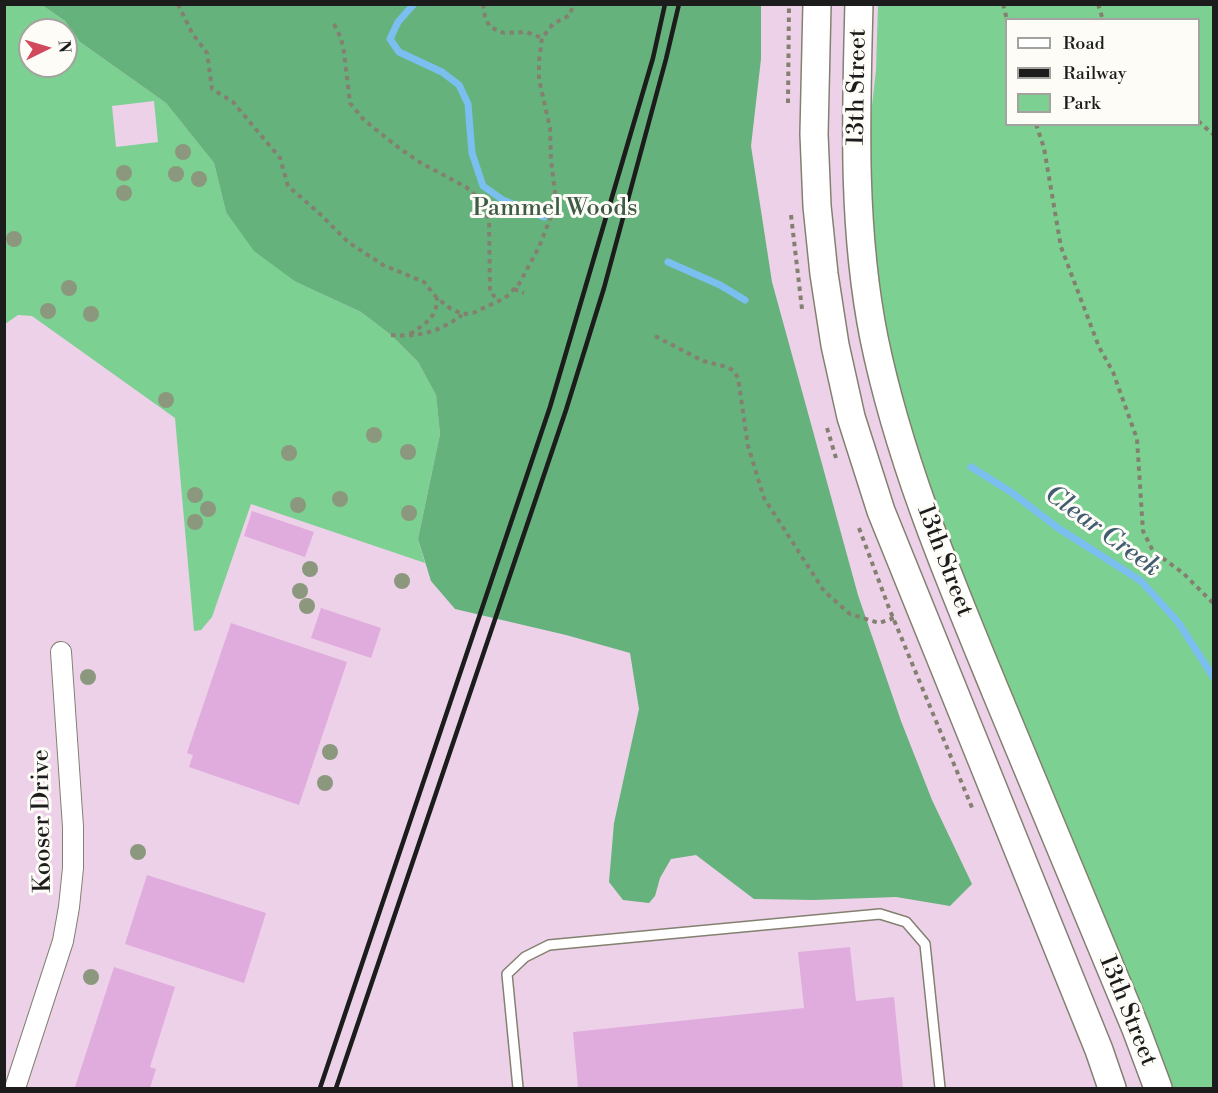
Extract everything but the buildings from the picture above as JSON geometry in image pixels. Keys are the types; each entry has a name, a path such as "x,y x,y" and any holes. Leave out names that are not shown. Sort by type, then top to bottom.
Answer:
{"main road":[{"name":"13th Street","path":"817,4 814,134 817,206 835,345 851,417 881,511 1099,1050 1112,1089"},
{"name":"13th Street","path":"859,4 856,126 861,254 874,337 890,406 919,497 961,607 1136,1029 1158,1089"}],"street":[{"name":"Kooser Drive","path":"15,1089 58,957 69,907 73,868 73,827 61,652"}],"lane":[{"path":"518,1089 507,974 525,957 549,945 880,914 906,922 925,944 940,1089"}],"path":[{"path":"178,4 192,33 207,53 212,89 233,102 280,158 288,186 348,242 383,265 424,282 437,298 451,309 463,314 473,313 500,302 514,289 539,247 554,208 555,191 550,128 539,79 539,61 542,38 553,24 570,15 573,4"},
{"path":"483,4 485,17 490,27 504,33 526,32 542,38"},
{"path":"334,24 341,38 344,52 350,103 364,120 421,163 466,187 480,199 489,220 490,292 500,302"},
{"path":"1200,123 1214,135"},
{"path":"1037,126 1044,148 1061,247 1099,347 1113,372 1137,439 1143,531 1153,551 1183,573 1214,604"},
{"path":"514,289 524,293"},
{"path":"407,336 431,319 437,309 437,298"},
{"path":"391,335 407,336 445,327 463,314"},
{"path":"655,336 703,361 728,367 734,371 738,378 748,446 764,498 770,508 824,591 850,614 879,622 894,618"}],"shaded area":[{"path":"5,5 1213,5 1213,1088 5,1088"}],"green space":[{"path":"5,5 42,5 61,18 18,18 18,78 78,78 78,39 166,103 214,163 226,212 296,282 361,312 391,335 418,362 436,395 440,434 418,539 425,563 251,504 212,617 201,630 194,631 175,418 32,316 18,315 5,324","holes":["154,101 158,142 116,147 112,106"]},
{"name":"Pammel Woods","path":"42,5 761,5 761,59 751,146 772,282 858,595 901,721 932,800 972,884 950,906 896,897 814,900 754,899 696,855 671,859 660,878 655,896 649,903 623,900 609,882 614,823 639,709 630,653 566,635 455,609 431,581 418,539 440,434 436,395 418,362 391,335 361,312 296,282 254,251 226,212 214,163 166,103 80,42 78,18 61,18"},
{"path":"878,5 1213,5 1213,1088 1171,1088 974,606 933,497 890,348 877,274 867,150 876,70"}],"waterway":[{"name":"Clear Creek","path":"414,4 398,22 390,39 399,52 442,72 459,85 468,104 472,153 483,186 503,200 544,217"},
{"name":"Clear Creek","path":"668,262 720,285 745,300"},
{"name":"Clear Creek","path":"971,467 1011,492 1058,528 1141,581 1178,622 1214,678"}],"railway":[{"path":"320,1088 550,407 653,58 665,4"},
{"path":"336,1088 566,410 604,288 679,4"}]}
